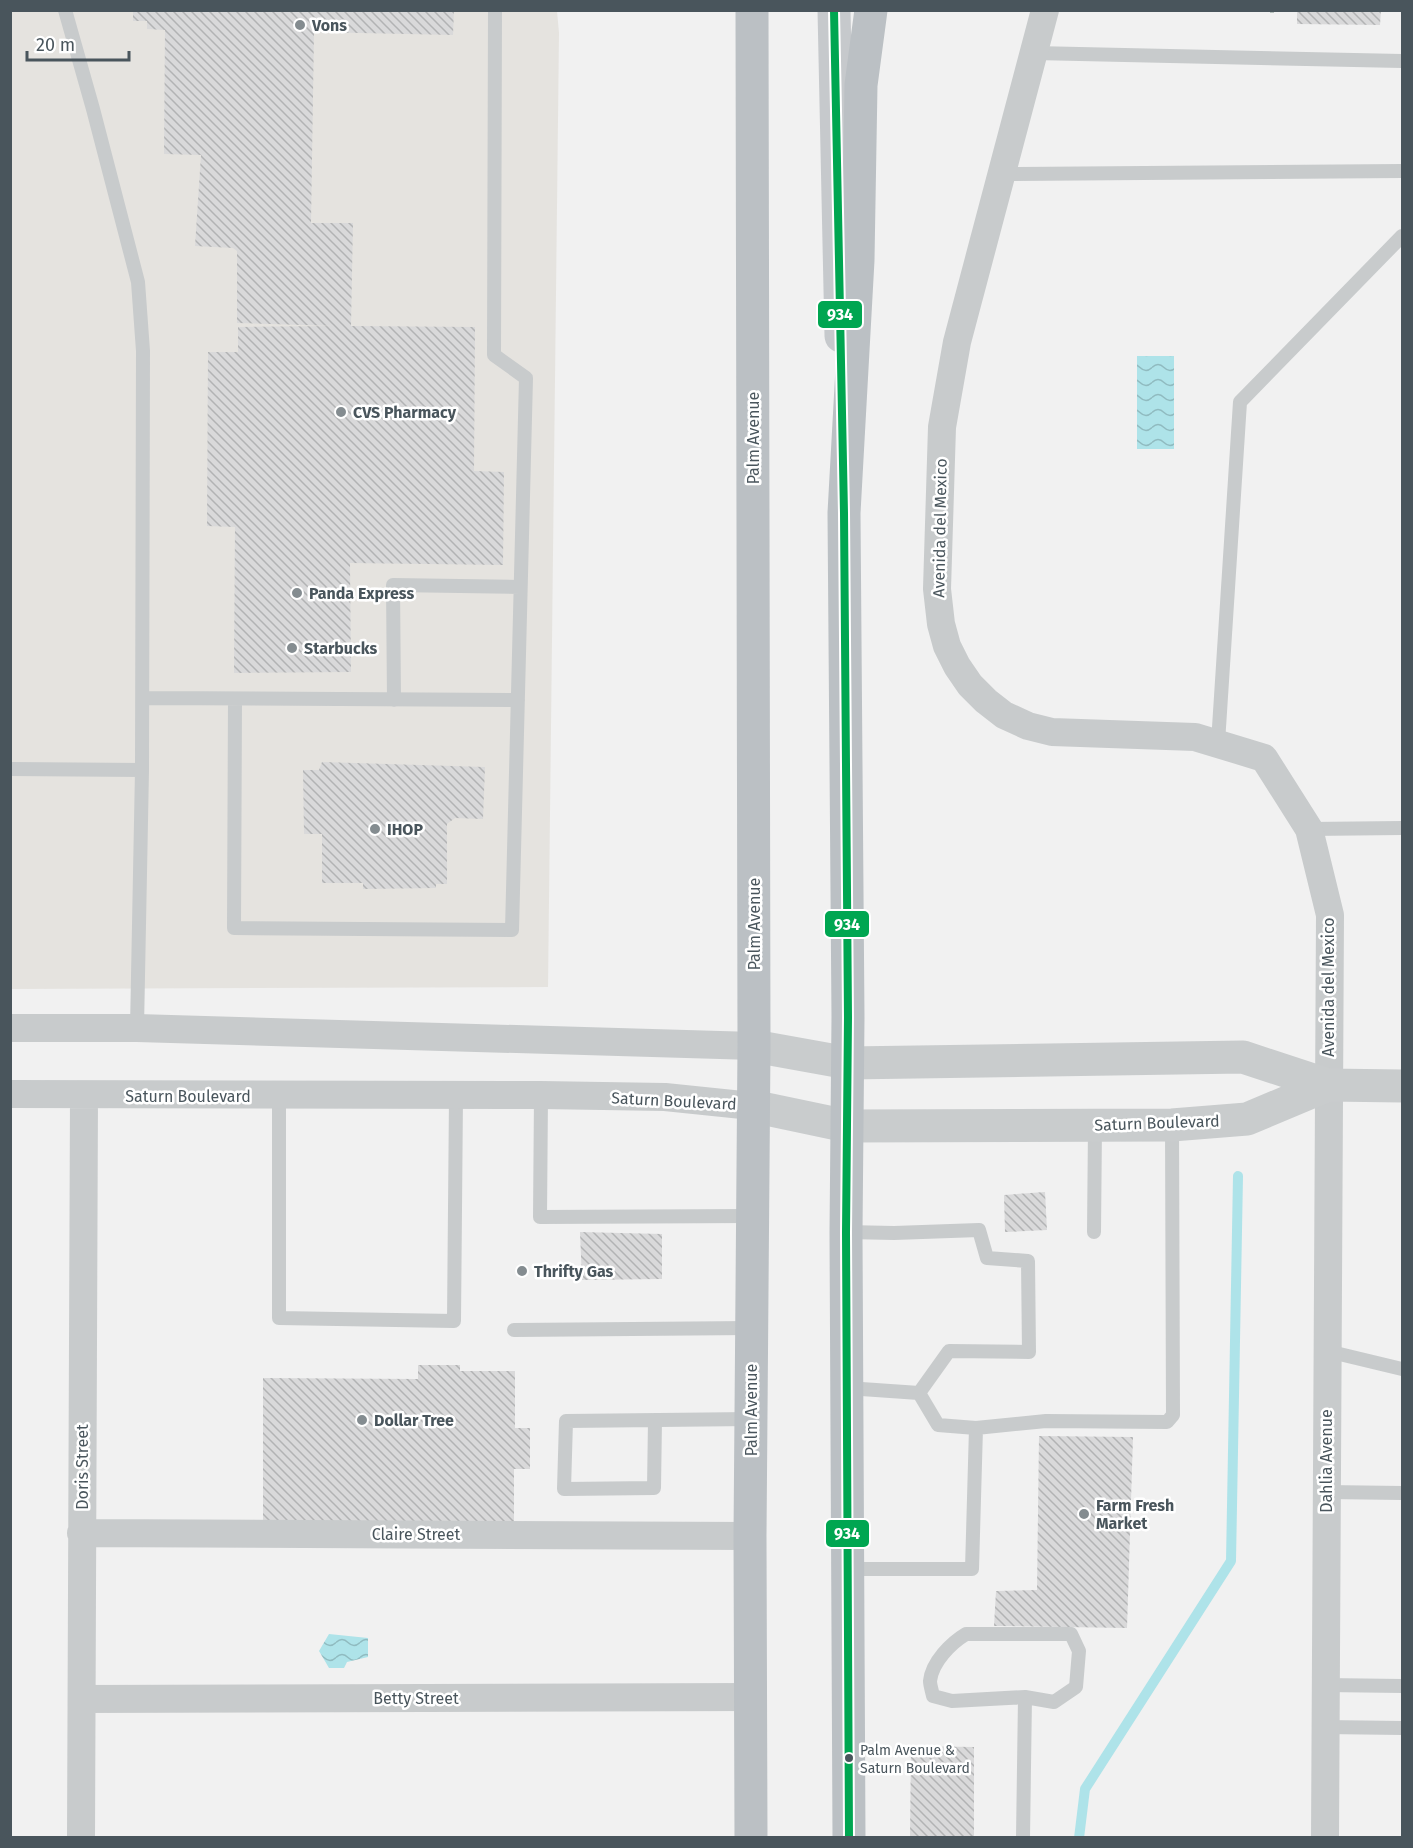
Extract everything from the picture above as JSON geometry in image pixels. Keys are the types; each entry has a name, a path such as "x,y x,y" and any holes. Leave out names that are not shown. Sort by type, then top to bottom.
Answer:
{"highway":[{"name":"Palm Avenue","path":"751,1838 750,1536 754,1046 752,10"},
{"path":"849,1838 846,1232 848,1063 844,513 858,260 861,85 871,10"}],"main road":[{"path":"834,10 844,513"},
{"name":"Saturn Boulevard","path":"754,1046 848,1063 1243,1057 1328,1085 1402,1086"},
{"name":"Saturn Boulevard","path":"752,1106 847,1126 1172,1125 1247,1119 1328,1085"}],"street":[{"name":"Avenida del Mexico","path":"1045,10 957,342 942,428 937,589 941,624 947,646 970,685 1004,715 1028,726 1052,732 1196,737 1264,758 1308,830 1330,915 1328,1085"},
{"name":"Saturn Boulevard","path":"10,1028 137,1028 754,1046"},
{"name":"Dahlia Avenue","path":"1325,1838 1328,1085"},
{"name":"Saturn Boulevard","path":"10,1094 84,1096 541,1095 665,1098 752,1106"},
{"name":"Doris Street","path":"81,1838 84,1096"},
{"name":"Claire Street","path":"81,1533 750,1536"},
{"name":"Betty Street","path":"82,1699 751,1697"}],"lane":[{"path":"65,10 138,282 145,371 143,698 137,1028"},
{"path":"235,699 234,928 512,930 526,378 495,355 495,10"},
{"path":"1034,53 1402,61"},
{"path":"1003,174 1402,171"},
{"path":"1218,743 1240,402 1402,236"},
{"path":"394,700 393,585 520,587"},
{"path":"143,698 518,700"},
{"path":"10,769 142,770"},
{"path":"1308,830 1402,828"},
{"path":"541,1095 540,1217 752,1216"},
{"path":"279,1096 279,1318 443,1320 454,1320 456,1096"},
{"path":"919,1393 938,1425 976,1428 1046,1420 1167,1422 1173,1415 1172,1125"},
{"path":"1094,1232 1095,1126"},
{"path":"846,1232 979,1230 987,1258 1028,1261 1029,1352 949,1351 919,1393"},
{"path":"514,1330 751,1328"},
{"path":"1327,1351 1402,1369"},
{"path":"847,1389 919,1393"},
{"path":"655,1420 654,1488 564,1490 566,1420 751,1419"},
{"path":"848,1569 972,1569 976,1428"},
{"path":"1326,1492 1402,1493"},
{"path":"1071,1634 1079,1651 1076,1687 1054,1702 1025,1697 952,1701 933,1696 930,1680 939,1660 955,1641 966,1635 1071,1634"},
{"path":"1325,1685 1402,1686"},
{"path":"1023,1838 1025,1697"},
{"path":"1325,1727 1402,1728"}],"shaded area":[{"path":"10,11 557,11 559,33 548,987 11,989"}],"water":[{"path":"1137,356 1174,356 1174,449 1137,449"},
{"path":"329,1634 368,1638 368,1657 347,1662 344,1668 329,1668 319,1651"}],"building":[{"path":"133,10 454,10 453,35 314,32 311,223 353,223 351,326 475,327 474,471 504,472 503,565 350,563 351,672 234,673 235,527 207,526 208,352 238,352 238,327 334,326 237,323 237,251 233,248 195,246 201,155 164,154 165,30 147,29 147,21 133,21"},
{"path":"1297,10 1381,10 1380,25 1297,24"},
{"name":"IHOP","path":"322,762 485,767 483,819 455,818 447,824 447,884 436,884 436,888 363,889 363,883 322,883 322,834 304,834 303,770 319,770"},
{"path":"1045,1192 1047,1230 1005,1232 1004,1195"},
{"path":"580,1232 662,1234 662,1279 582,1280"},
{"path":"418,1365 460,1365 460,1371 515,1371 515,1428 530,1428 530,1469 514,1469 514,1524 263,1524 263,1378 418,1379"},
{"name":"Farm Fresh Market","path":"1039,1436 1133,1437 1127,1628 994,1626 996,1591 1037,1590"},
{"path":"911,1746 974,1747 974,1838 910,1838"}],"waterway":[{"path":"1079,1838 1085,1789 1231,1561 1238,1176"}],"transit line":[{"name":"934","path":"834,10 844,513 848,1017 846,1232 849,1838"}],"place":[{"name":"Vons","path":"300,25"},
{"name":"CVS Pharmacy","path":"341,412"},
{"name":"Panda Express","path":"297,593"},
{"name":"Starbucks","path":"292,648"},
{"name":"IHOP","path":"375,829"},
{"name":"Thrifty Gas","path":"522,1271"},
{"name":"Dollar Tree","path":"362,1420"},
{"name":"Farm Fresh Market","path":"1084,1514"},
{"name":"Palm Avenue & Saturn Boulevard","path":"849,1758"}]}
